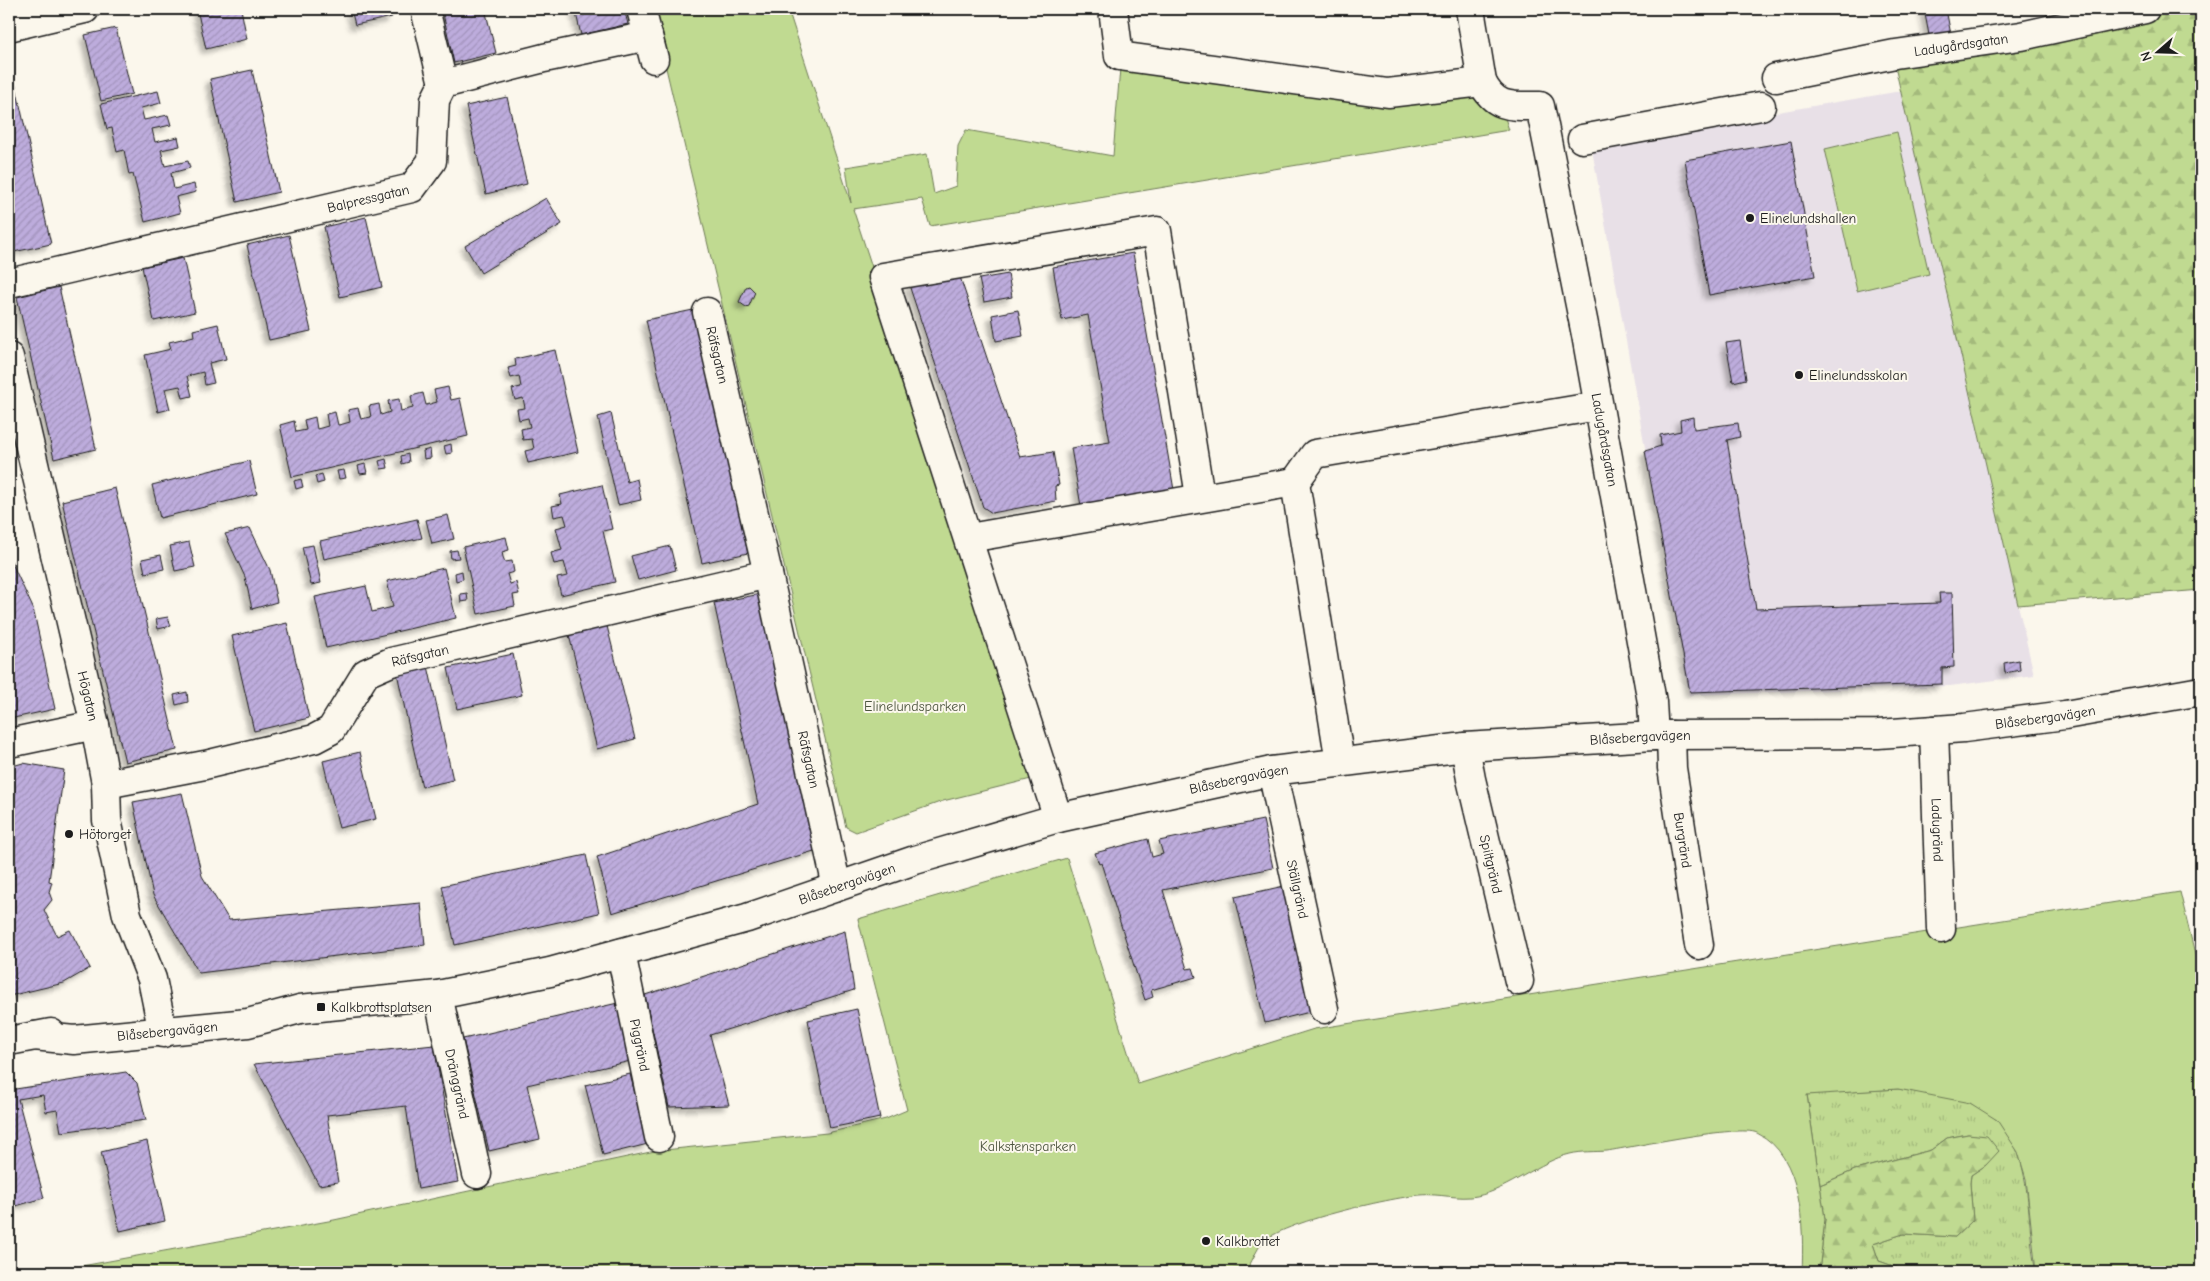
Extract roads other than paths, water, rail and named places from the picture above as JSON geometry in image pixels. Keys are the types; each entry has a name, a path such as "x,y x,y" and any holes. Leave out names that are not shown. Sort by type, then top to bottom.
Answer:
{"street":[{"path":"9,27 85,9"},
{"path":"425,9 443,84 544,58 651,48 641,9"},
{"path":"1113,9 1119,56 1388,93 1482,82 1470,9"},
{"name":"Ladugårdsgatan","path":"1776,78 1895,54 2021,36 2146,9"},
{"name":"Ladugårdsgatan","path":"1482,82 1493,100 1522,106 1540,106 1598,406 1652,702 1663,736"},
{"name":"Balpressgatan","path":"9,283 412,188 432,161 435,100 443,84"},
{"path":"1582,139 1761,106"},
{"path":"1058,818 883,277 1156,231 1200,496"},
{"name":"Räfsgatan","path":"707,312 768,574 837,887"},
{"name":"Högatan","path":"9,357 95,725 106,784 107,820 127,915 152,979 161,1024"},
{"path":"1340,762 1295,482 1315,454 1598,406"},
{"path":"969,538 1200,496 1295,482"},
{"name":"Räfsgatan","path":"106,784 205,765 314,739 331,730 366,673 391,662 768,574"},
{"name":"Blåsebergavägen","path":"21,1038 161,1024 205,1009 241,1007 300,1009 438,995 550,972 747,918 940,852 1058,818 1272,771 1465,746 1663,736 1816,735 1934,730 2066,715 2201,691"},
{"path":"9,743 95,725"},
{"name":"Ladugränd","path":"1934,730 1941,929"},
{"name":"Burgränd","path":"1663,736 1672,768 1699,945"},
{"name":"Spiltgränd","path":"1465,746 1471,780 1519,981"},
{"name":"Ställgränd","path":"1272,771 1324,1008"},
{"name":"Piggränd","path":"621,953 659,1137"},
{"name":"Dränggränd","path":"438,995 477,1174"}],"place":[{"name":"Elinelundshallen","path":"1750,218"},
{"name":"Elinelundsskolan","path":"1799,375"},
{"name":"Hötorget","path":"69,834"},
{"name":"Kalkbrottsplatsen","path":"321,1007"},
{"name":"Kalkbrottet","path":"1206,1241"}],"park label":[{"name":"Elinelundsparken","path":"915,706"},
{"name":"Kalkstensparken","path":"1028,1146"}]}
